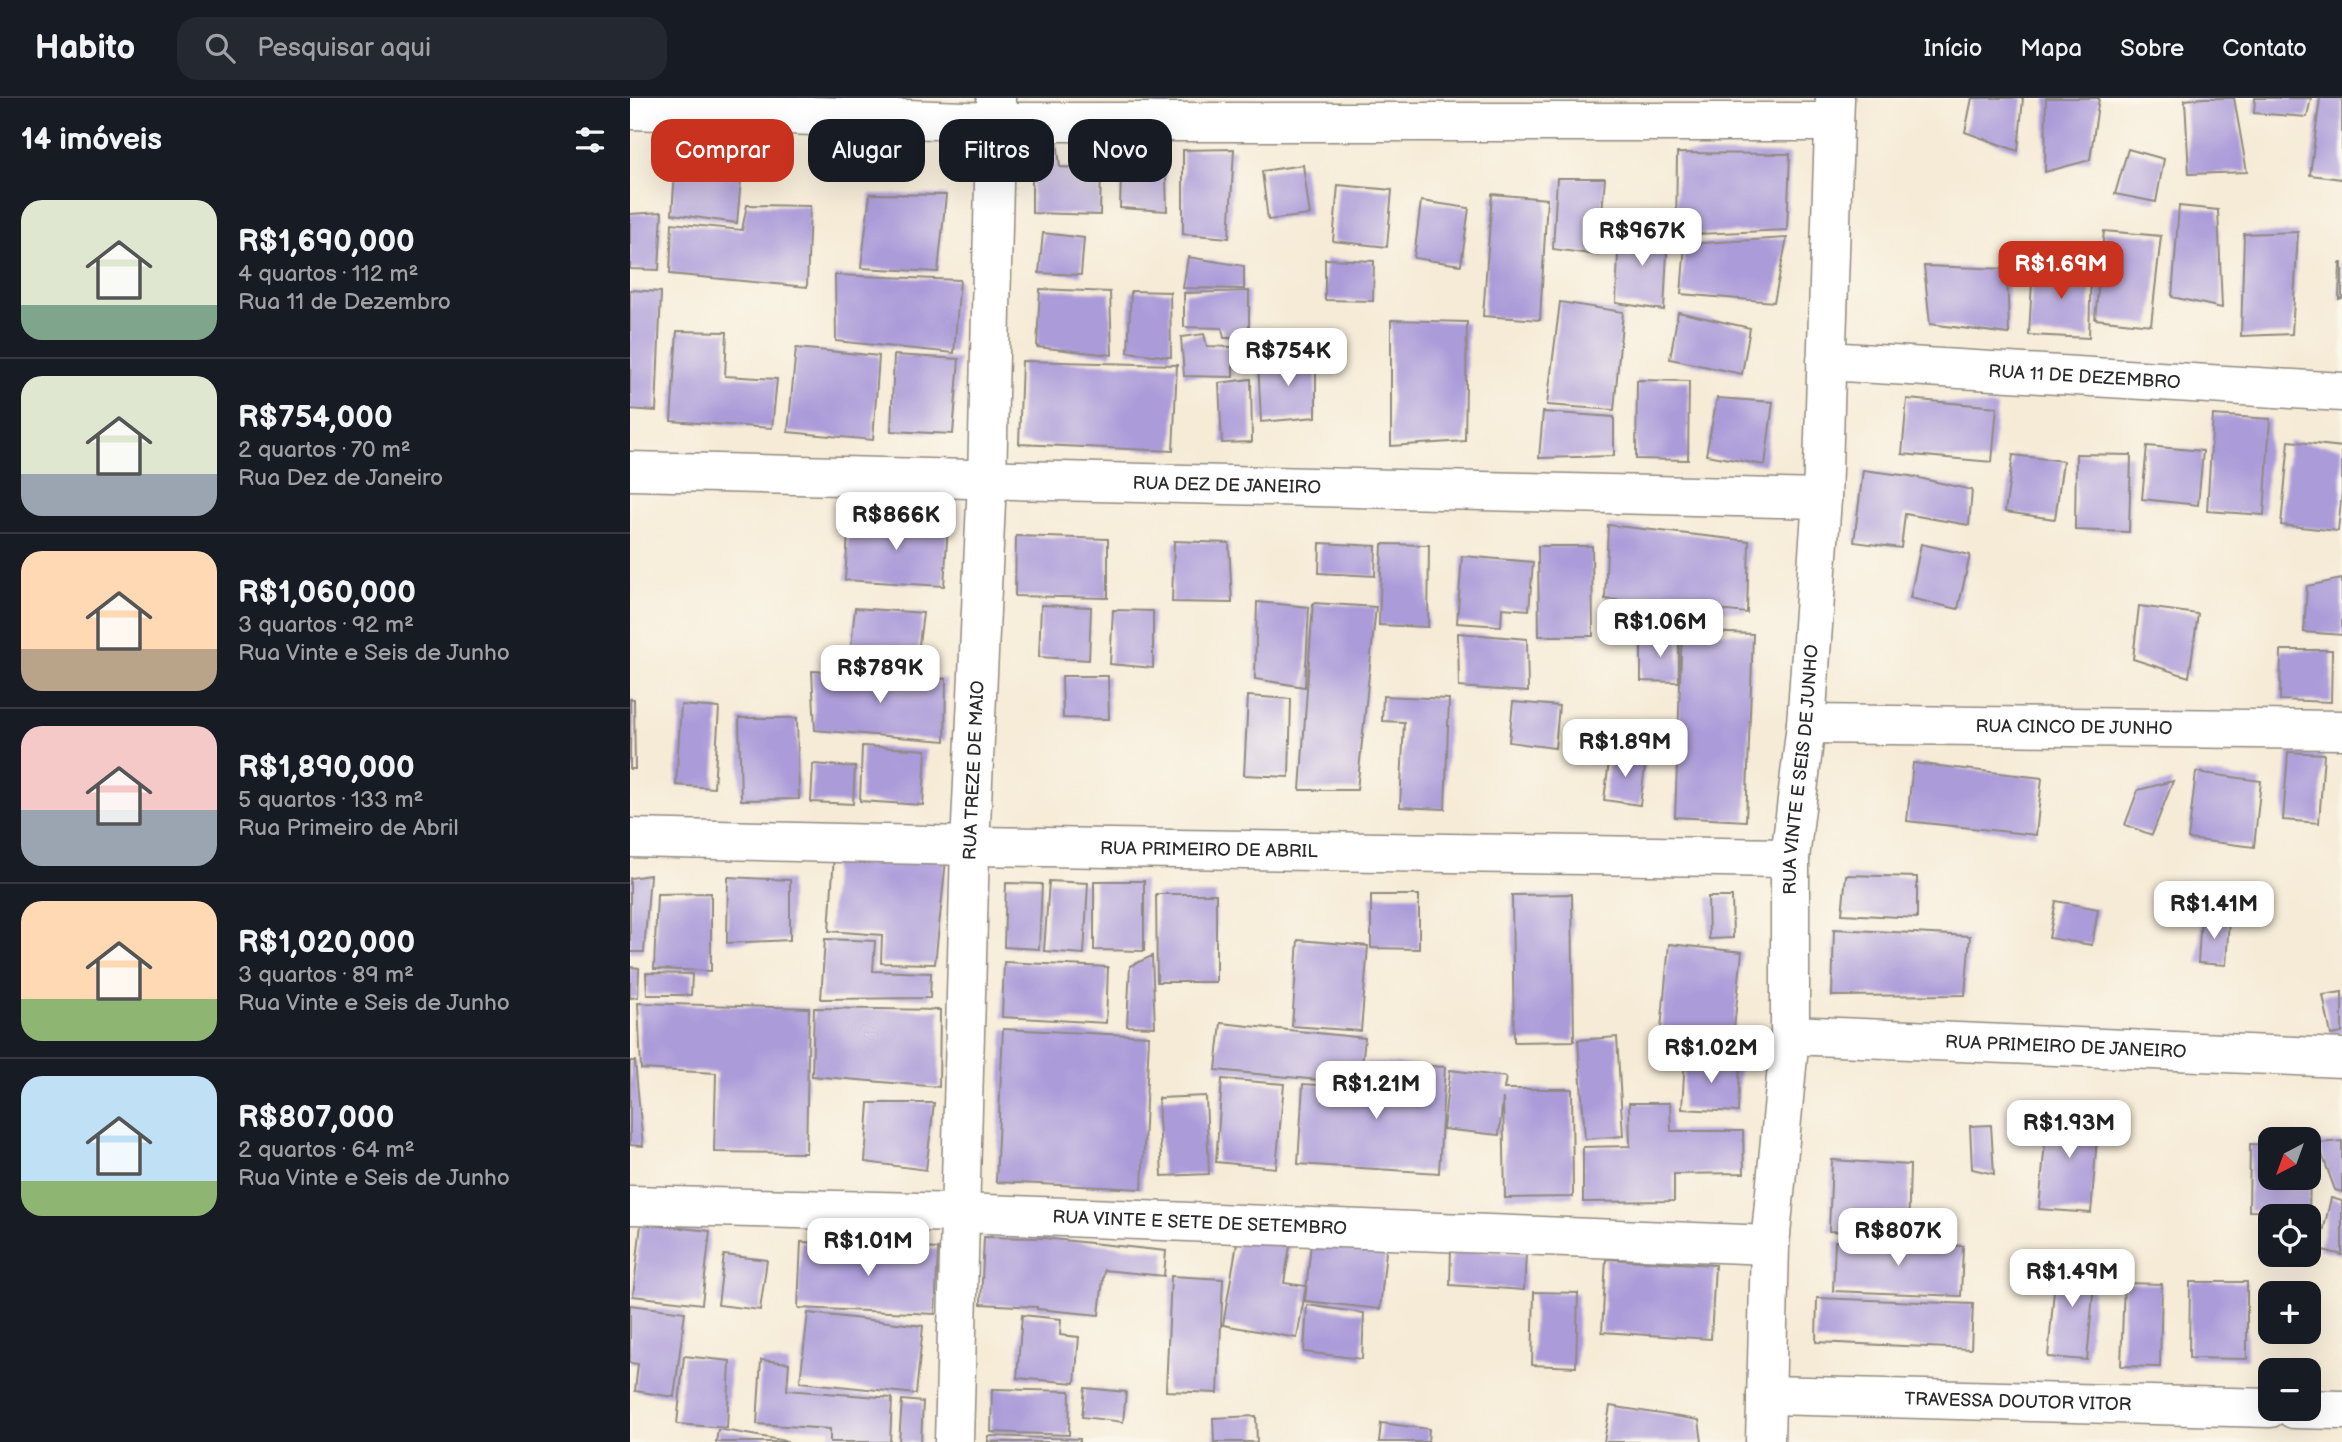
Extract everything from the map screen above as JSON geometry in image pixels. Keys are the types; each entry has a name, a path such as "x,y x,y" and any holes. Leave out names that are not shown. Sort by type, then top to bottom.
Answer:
{"street":[{"path":"630,110 1834,110"},
{"name":"RUA TREZE DE MAIO","path":"954,1442 970,846 987,481 996,110"},
{"name":"RUA VINTE E SEIS DE JUNHO","path":"1766,1442 1770,1245 1790,1035 1790,858 1806,724 1822,499 1834,110"},
{"name":"RUA 11 DE DEZEMBRO","path":"1826,361 2342,392"},
{"name":"RUA DEZ DE JANEIRO","path":"630,471 1822,499"},
{"name":"RUA CINCO DE JUNHO","path":"1806,724 2342,730"},
{"name":"RUA PRIMEIRO DE ABRIL","path":"630,838 970,846 1790,858"},
{"name":"RUA PRIMEIRO DE JANEIRO","path":"1790,1035 2342,1058"},
{"name":"RUA VINTE E SETE DE SETEMBRO","path":"630,1205 961,1213 1770,1245"},
{"name":"TRAVESSA DOUTOR VITOR","path":"1766,1395 2258,1408"},
{"path":"2321,1410 2342,1410"}],"building":[{"path":"1972,98 2023,98 2018,151 1965,132"},
{"path":"2046,98 2099,98 2090,160 2045,172"},
{"path":"2234,98 2247,172 2189,174 2185,100"},
{"path":"2255,98 2311,98 2307,117 2254,113"},
{"path":"2320,98 2342,98 2342,179 2310,175"},
{"path":"1057,140 1060,167 1068,167 1068,182 1101,182 1100,215 1032,213 1032,182 1054,182 1054,141"},
{"path":"1234,149 1229,238 1183,234 1183,150"},
{"path":"2128,149 2164,159 2156,202 2115,194"},
{"path":"1677,153 1790,154 1787,230 1676,235"},
{"path":"1303,165 1310,215 1268,220 1262,171"},
{"path":"1557,178 1605,178 1598,255 1553,249"},
{"path":"674,182 741,182 737,223 672,214"},
{"path":"1121,182 1166,182 1167,211 1120,208"},
{"path":"1338,185 1392,190 1387,247 1333,241"},
{"path":"870,194 946,195 938,272 861,268"},
{"path":"1492,194 1547,199 1540,320 1483,316"},
{"path":"1421,201 1469,208 1461,265 1414,258"},
{"path":"747,205 810,206 807,287 670,274 672,223 742,230"},
{"path":"2179,206 2218,210 2222,308 2172,297"},
{"path":"662,212 659,270 630,269 630,214"},
{"path":"1619,229 1668,232 1664,310 1616,303"},
{"path":"2104,231 2161,236 2151,325 2095,319"},
{"path":"2298,232 2292,334 2241,336 2244,234"},
{"path":"1043,233 1084,238 1081,275 1039,273"},
{"path":"1787,238 1774,302 1681,294 1685,244"},
{"path":"1188,257 1244,266 1244,289 1183,288"},
{"path":"1325,259 1374,261 1373,301 1325,300"},
{"path":"2340,263 2342,298 2339,299"},
{"path":"2033,264 2091,266 2089,338 2029,335"},
{"path":"1924,266 2007,269 2009,334 1930,324"},
{"path":"835,275 960,280 954,353 836,341"},
{"path":"1040,289 1110,292 1112,355 1037,347"},
{"path":"630,290 661,292 656,411 630,409"},
{"path":"1131,291 1170,292 1171,357 1128,352"},
{"path":"1249,291 1249,338 1224,338 1222,328 1184,327 1184,293"},
{"path":"1560,302 1623,312 1614,410 1547,405"},
{"path":"1678,312 1750,328 1742,374 1670,359"},
{"path":"1391,320 1467,322 1465,441 1391,446"},
{"path":"677,331 727,332 725,376 777,379 772,428 671,421"},
{"path":"1204,334 1207,346 1233,347 1233,377 1184,376 1181,337"},
{"path":"796,348 879,356 873,440 788,432"},
{"path":"1316,354 1316,417 1261,422 1258,360"},
{"path":"894,355 959,359 953,434 891,431"},
{"path":"1022,361 1177,365 1173,451 1019,444"},
{"path":"1251,379 1252,442 1222,443 1219,383"},
{"path":"1637,380 1689,381 1688,460 1636,459"},
{"path":"1717,398 1773,402 1765,465 1706,455"},
{"path":"1907,399 1997,407 1992,462 1902,454"},
{"path":"1543,412 1614,417 1614,456 1539,458"},
{"path":"2213,415 2270,419 2264,515 2207,511"},
{"path":"2289,441 2342,447 2338,531 2281,525"},
{"path":"2147,446 2203,451 2198,505 2142,499"},
{"path":"2076,454 2131,455 2129,532 2075,530"},
{"path":"2013,455 2063,461 2055,519 2005,512"},
{"path":"1863,470 1910,476 1972,490 1969,525 1905,514 1901,548 1854,542"},
{"path":"849,518 948,525 944,586 845,580"},
{"path":"1608,525 1749,541 1747,613 1605,599"},
{"path":"1016,536 1108,539 1108,598 1015,596"},
{"path":"1174,541 1229,543 1232,603 1172,602"},
{"path":"1320,543 1376,546 1375,576 1319,573"},
{"path":"1382,544 1429,545 1428,627 1379,625"},
{"path":"1921,544 1970,555 1958,609 1910,598"},
{"path":"1538,546 1592,546 1593,636 1539,636"},
{"path":"1462,556 1533,562 1529,610 1502,608 1501,626 1457,623"},
{"path":"2342,579 2342,635 2304,632 2307,586"},
{"path":"1257,602 1309,607 1305,687 1255,679"},
{"path":"1313,603 1376,607 1357,790 1300,790"},
{"path":"1041,605 1091,607 1089,660 1039,657"},
{"path":"2139,606 2198,614 2189,677 2133,659"},
{"path":"855,608 923,613 917,660 850,658"},
{"path":"1113,610 1153,611 1153,668 1110,664"},
{"path":"1682,631 1753,634 1746,821 1675,817"},
{"path":"1458,633 1527,639 1528,692 1459,687"},
{"path":"1641,635 1679,636 1679,682 1641,681"},
{"path":"2281,650 2332,650 2331,702 2280,700"},
{"path":"812,671 946,679 945,741 815,730"},
{"path":"1062,676 1108,676 1109,719 1063,718"},
{"path":"1248,696 1291,699 1289,777 1244,775"},
{"path":"1383,696 1449,699 1445,809 1400,807 1404,722 1382,721"},
{"path":"630,699 634,699 635,769 630,769"},
{"path":"1513,702 1559,706 1555,748 1509,742"},
{"path":"681,705 719,708 714,788 676,785"},
{"path":"739,718 797,718 799,799 741,800"},
{"path":"862,746 926,750 923,805 860,801"},
{"path":"2288,752 2324,754 2319,823 2283,820"},
{"path":"1610,754 1646,759 1640,805 1604,800"},
{"path":"1913,763 2042,778 2036,835 1907,821"},
{"path":"813,764 855,767 853,804 811,802"},
{"path":"2196,772 2261,781 2254,847 2188,839"},
{"path":"2173,781 2152,835 2125,825 2138,790"},
{"path":"834,855 946,860 935,964 881,963 882,935 829,931"},
{"path":"650,875 644,952 630,952 630,878"},
{"path":"1846,875 1917,877 1917,918 1842,914"},
{"path":"728,877 790,880 790,940 727,943"},
{"path":"1049,881 1088,883 1084,954 1044,951"},
{"path":"1094,881 1144,881 1144,951 1094,950"},
{"path":"1006,883 1042,884 1039,949 1004,947"},
{"path":"711,893 711,971 654,969 657,894"},
{"path":"1156,894 1216,894 1216,982 1157,982"},
{"path":"1572,894 1574,1041 1514,1042 1512,895"},
{"path":"1371,895 1419,895 1419,949 1371,948"},
{"path":"1708,897 1732,897 1733,938 1709,939"},
{"path":"2056,901 2098,909 2092,945 2049,938"},
{"path":"2201,917 2229,919 2226,965 2198,963"},
{"path":"1834,929 1970,936 1965,995 1832,996"},
{"path":"825,939 875,941 873,971 931,973 930,998 821,999"},
{"path":"1298,940 1368,946 1361,1031 1292,1026"},
{"path":"1669,944 1742,952 1732,1048 1660,1040"},
{"path":"1152,956 1155,1027 1127,1026 1130,966"},
{"path":"1004,962 1108,967 1106,1023 1002,1017"},
{"path":"630,967 639,968 638,997 630,998"},
{"path":"646,973 692,974 691,995 647,995"},
{"path":"2342,992 2342,1033 2331,1035 2323,995"},
{"path":"638,1003 809,1008 806,1153 714,1152 716,1073 641,1069"},
{"path":"814,1008 940,1010 939,1087 812,1076"},
{"path":"1221,1023 1365,1038 1360,1084 1216,1070"},
{"path":"1003,1029 1149,1036 1142,1189 996,1182"},
{"path":"1617,1037 1623,1136 1585,1139 1578,1040"},
{"path":"1685,1058 1740,1061 1738,1112 1682,1109"},
{"path":"630,1061 635,1061 643,1146 630,1145"},
{"path":"1366,1062 1445,1067 1439,1173 1298,1164 1303,1084 1365,1088"},
{"path":"1450,1070 1506,1077 1504,1089 1572,1089 1573,1197 1505,1198 1503,1098 1499,1135 1443,1129"},
{"path":"1222,1079 1284,1084 1276,1168 1216,1162"},
{"path":"1206,1096 1209,1174 1162,1176 1158,1098"},
{"path":"869,1103 934,1103 926,1170 865,1162"},
{"path":"1629,1103 1670,1103 1671,1131 1743,1131 1744,1173 1674,1174 1674,1201 1583,1202 1583,1147 1630,1146"},
{"path":"2048,1107 2099,1112 2091,1213 2039,1209"},
{"path":"1991,1125 1994,1174 1972,1169 1970,1126"},
{"path":"2342,1141 2342,1192 2335,1190 2321,1151 2321,1143"},
{"path":"2250,1144 2258,1144 2258,1190 2310,1190 2309,1204 2258,1204 2258,1211 2249,1211"},
{"path":"1832,1160 1910,1165 1908,1235 1829,1231"},
{"path":"2331,1198 2342,1201 2342,1255 2321,1250"},
{"path":"641,1224 710,1231 702,1304 633,1296"},
{"path":"1312,1234 1387,1242 1380,1309 1305,1301"},
{"path":"984,1237 1043,1238 1166,1251 1164,1276 1104,1270 1099,1315 1037,1307 981,1304"},
{"path":"1238,1237 1290,1246 1284,1283 1306,1286 1297,1338 1223,1325"},
{"path":"1835,1241 1963,1246 1961,1296 1833,1291"},
{"path":"801,1242 938,1249 935,1314 798,1308"},
{"path":"1451,1249 1526,1254 1524,1290 1450,1285"},
{"path":"724,1255 767,1260 760,1310 718,1305"},
{"path":"2057,1257 2096,1261 2087,1360 2048,1357"},
{"path":"1606,1259 1715,1265 1711,1339 1602,1332"},
{"path":"1171,1276 1223,1279 1218,1393 1166,1391"},
{"path":"2190,1282 2247,1282 2247,1359 2189,1358"},
{"path":"2124,1283 2162,1284 2160,1367 2121,1366"},
{"path":"1534,1292 1578,1293 1576,1367 1532,1365"},
{"path":"1817,1298 1973,1304 1971,1349 1816,1342"},
{"path":"630,1305 685,1312 674,1397 635,1391 638,1364 630,1363"},
{"path":"1307,1305 1364,1313 1362,1359 1304,1352"},
{"path":"808,1313 923,1326 916,1394 800,1382"},
{"path":"1022,1315 1061,1319 1060,1335 1079,1337 1075,1383 1017,1378"},
{"path":"684,1356 730,1361 727,1428 677,1424"},
{"path":"761,1360 789,1363 787,1390 892,1398 890,1442 830,1442 830,1429 757,1424"},
{"path":"1085,1388 1126,1392 1123,1422 1082,1417"},
{"path":"992,1389 1070,1391 1069,1435 991,1432"},
{"path":"902,1400 923,1402 921,1442 899,1442"},
{"path":"1610,1406 1699,1420 1702,1442 1604,1442"},
{"path":"1256,1416 1257,1442 1214,1442 1213,1418"},
{"path":"1381,1423 1429,1429 1428,1442 1379,1442"},
{"path":"718,1429 787,1441 787,1442 716,1442"},
{"path":"988,1436 1080,1439 1080,1442 988,1442"}]}
